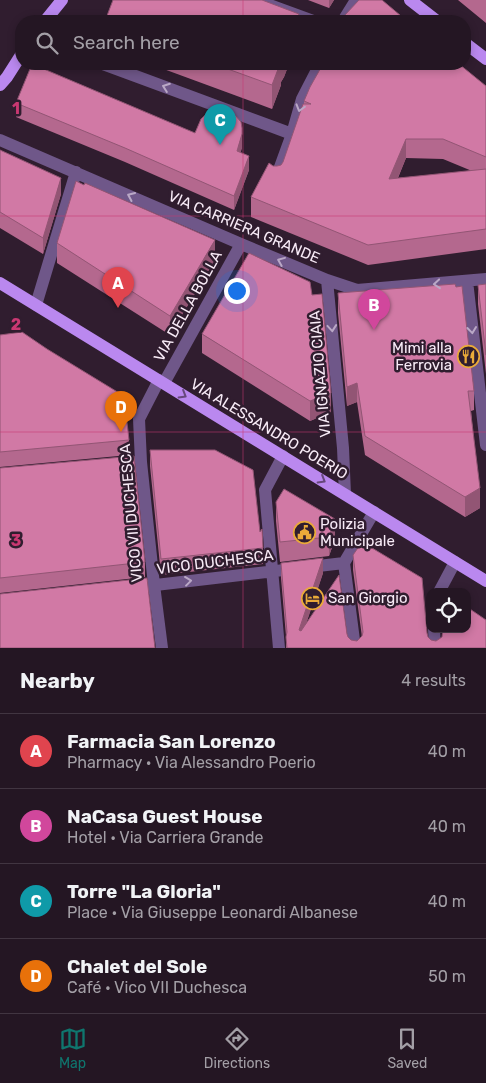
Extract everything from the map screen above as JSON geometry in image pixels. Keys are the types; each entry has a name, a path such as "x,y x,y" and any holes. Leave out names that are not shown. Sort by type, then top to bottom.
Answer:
{"main road":[{"path":"50,15 62,0"},
{"path":"410,0 429,15"},
{"path":"471,48 486,59"},
{"path":"4,81 15,64"},
{"name":"VIA ALESSANDRO POERIO","path":"0,283 486,580"}],"street":[{"path":"256,0 297,15"},
{"path":"347,15 356,0"},
{"path":"118,70 292,134"},
{"path":"276,178 302,99 317,70"},
{"name":"VIA CARRIERA GRANDE","path":"0,140 240,244 327,280 357,290 486,279"},
{"path":"36,305 76,172"},
{"name":"VIA DELLA BOLLA","path":"161,382 240,244"},
{"name":"VIA IGNAZIO CIAIA","path":"327,280 343,448 345,494"},
{"path":"467,281 486,445"},
{"name":"VICO VII DUCHESCA","path":"161,382 138,419 136,463 162,648"},
{"path":"279,648 265,490 283,456"},
{"path":"355,648 344,563 374,512"},
{"path":"441,588 455,562"},
{"name":"VICO DUCHESCA","path":"115,589 344,563"},
{"path":"434,633 435,648"}],"building":[{"path":"113,0 262,0 299,14 299,15 107,15"},
{"path":"359,0 382,0 400,15 345,15"},
{"path":"30,70 46,70 195,133 201,119 209,111 230,109 241,122 242,128 237,151 249,156 234,196 16,103"},
{"path":"231,70 278,70 272,85"},
{"path":"320,70 466,70 486,86 486,157 443,139 406,139 389,179 486,169 486,229 368,245 251,197 269,163 277,166 283,162 303,104 311,104 304,101"},
{"path":"0,150 61,178 43,238 0,212"},
{"path":"76,181 84,185 85,183 215,240 170,316 57,243"},
{"path":"249,253 310,282 312,295 322,294 331,393 310,401 202,334"},
{"path":"455,284 456,287 462,286 474,391 468,391 480,488 465,497 365,436 357,383 347,387 338,293"},
{"path":"486,284 486,355 478,285"},
{"path":"22,332 124,396 129,440 0,452 0,335"},
{"path":"150,450 215,450 253,470 263,548 161,559"},
{"path":"134,456 145,562 0,578 0,468"},
{"path":"284,489 335,519 329,537 280,542 276,502"},
{"path":"362,542 422,578 426,633 431,640 436,641 442,637 442,633 471,633 471,610 486,620 486,648 287,648 281,563 323,558 299,630 301,631 339,575 348,637 351,640 357,641 362,636 353,555"},
{"path":"147,578 155,648 0,648 0,594"}],"place":[{"name":"Torre \"La Gloria\"","path":"220,145"},
{"name":"Farmacia San Lorenzo","path":"118,308"},
{"name":"NaCasa Guest House","path":"374,330"},
{"name":"Mimi alla Ferrovia","path":"468,357"},
{"name":"Chalet del Sole","path":"121,432"},
{"name":"Polizia Municipale","path":"304,533"},
{"name":"San Giorgio","path":"312,598"}]}
